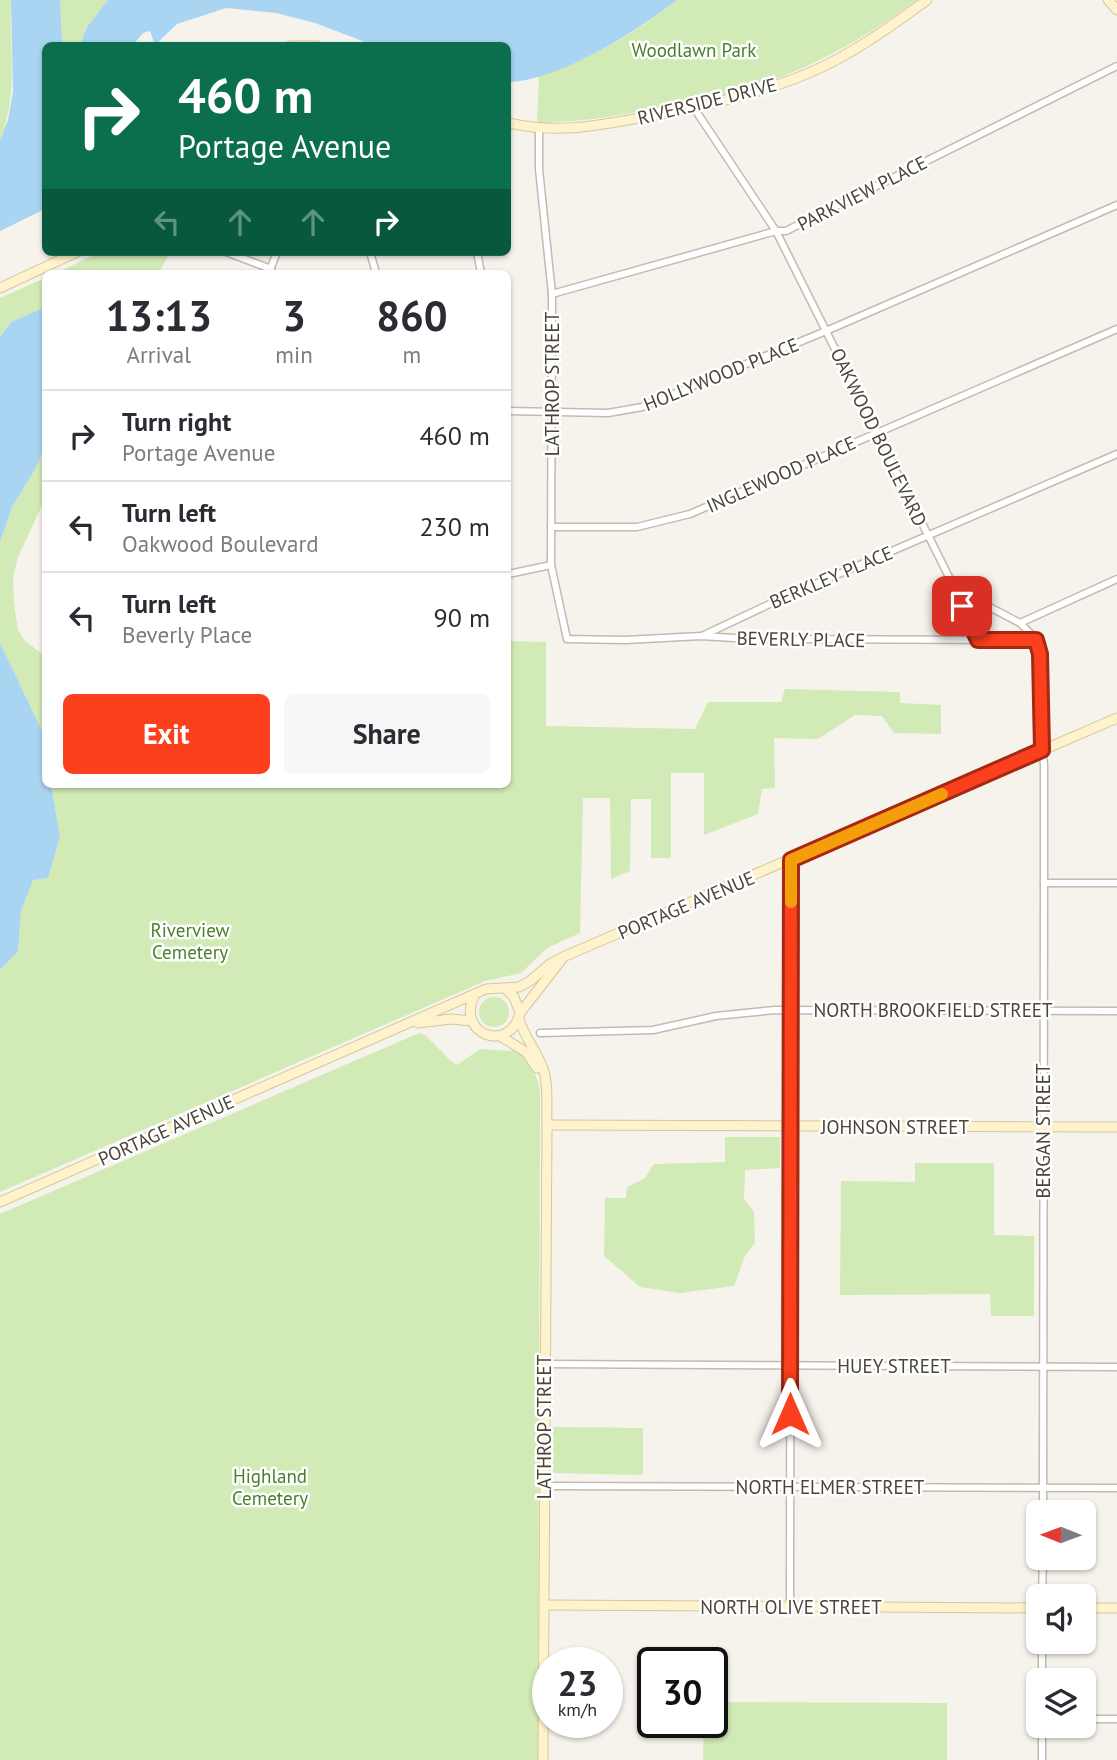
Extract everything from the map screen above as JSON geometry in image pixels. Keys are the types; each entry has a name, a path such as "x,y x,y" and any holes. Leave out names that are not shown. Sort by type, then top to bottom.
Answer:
{"street":[{"name":"RIVERSIDE DRIVE","path":"511,124 539,129 584,128 745,96 811,72 878,35 927,0"},
{"path":"1108,0 1117,10"},
{"name":"PARKVIEW PLACE","path":"552,295 776,231 786,231 1117,66"},
{"name":"OAKWOOD BOULEVARD","path":"694,108 776,231 955,589"},
{"name":"LATHROP STREET","path":"539,129 538,169 552,295 551,565 567,639"},
{"name":"HOLLYWOOD PLACE","path":"511,411 608,413 642,407 1117,205"},
{"path":"0,288 68,256"},
{"path":"235,256 268,270"},
{"name":"INGLEWOOD PLACE","path":"551,527 637,527 682,516 1117,329"},
{"name":"BERKLEY PLACE","path":"701,636 1117,454"},
{"path":"511,573 551,565"},
{"path":"1020,623 1117,579"},
{"path":"955,589 1020,623 1036,640 1040,654 1042,750"},
{"path":"955,589 978,640"},
{"name":"BEVERLY PLACE","path":"567,639 625,640 701,636 750,639 1036,640"},
{"name":"PORTAGE AVENUE","path":"506,989 523,985 550,964 564,957 1117,718"},
{"name":"BERGAN STREET","path":"1042,750 1043,1500"},
{"path":"790,1606 791,860"},
{"path":"1044,883 1117,883"},
{"name":"PORTAGE AVENUE","path":"519,1016 564,957"},
{"path":"492,988 506,989 514,997 519,1016 512,1030 500,1036 484,1034 472,1021 471,1003 474,996 492,988"},
{"name":"PORTAGE AVENUE","path":"0,1202 474,996"},
{"name":"NORTH BROOKFIELD STREET","path":"540,1033 653,1030 735,1013 791,1010 1117,1011"},
{"name":"LATHROP STREET","path":"519,1016 524,1036 545,1073 547,1125 543,1760"},
{"name":"PORTAGE AVENUE","path":"408,1025 451,1019 472,1021"},
{"name":"LATHROP STREET","path":"500,1036 517,1045 534,1061 545,1093"},
{"name":"JOHNSON STREET","path":"547,1125 1117,1127"},
{"name":"HUEY STREET","path":"544,1364 1117,1367"},
{"name":"NORTH ELMER STREET","path":"544,1486 1117,1488"},
{"name":"NORTH OLIVE STREET","path":"544,1605 1026,1608"},
{"path":"1096,1608 1117,1608"},
{"path":"1096,1719 1117,1719"},
{"path":"1042,1738 1042,1760"}],"green space":[{"path":"0,0 11,0 12,71 9,106 0,140"},
{"path":"60,0 108,0 87,27 81,42 62,41"},
{"name":"Woodlawn Park","path":"677,0 917,0 838,50 775,80 726,94 617,115 578,121 537,122 539,76 576,62 611,44"},
{"path":"91,256 168,256 161,270 63,270"},
{"path":"42,279 42,308 11,322 0,337 0,298"},
{"path":"42,453 42,505 18,557 13,577 18,630 25,641 42,654 42,731 0,643 0,542 12,507"},
{"name":"Riverview Cemetery","path":"511,641 546,642 546,726 695,729 708,702 781,702 785,689 900,692 900,703 941,705 941,734 894,733 882,716 855,715 818,739 774,738 775,788 762,789 758,814 704,835 704,773 671,773 671,858 651,858 651,799 631,799 630,871 611,879 610,798 583,798 580,933 547,948 521,973 485,981 0,1192 0,970 18,952 21,911 33,879 48,878 60,837 52,788 511,788"},
{"path":"494,997 505,1001 509,1012 505,1023 494,1027 483,1023 479,1012 483,1001"},
{"name":"Highland Cemetery","path":"419,1033 425,1035 457,1065 480,1049 517,1049 533,1069 540,1092 538,1647 532,1647 532,1738 538,1738 538,1760 0,1760 0,1214"},
{"path":"725,1137 780,1137 780,1168 745,1170 744,1199 754,1212 755,1243 745,1256 734,1286 680,1293 640,1287 604,1256 605,1198 626,1198 627,1187 644,1179 654,1164 725,1162"},
{"path":"915,1163 994,1163 994,1235 1034,1236 1034,1316 991,1316 990,1294 840,1295 841,1181 915,1182"},
{"path":"553,1427 643,1428 643,1475 553,1473"},
{"path":"728,1702 947,1703 947,1760 703,1760 704,1738 728,1738"}],"water":[{"path":"11,0 60,0 63,42 42,42 42,210 0,231 0,140 8,120 13,91"},
{"path":"108,0 677,0 641,26 573,64 550,73 511,82 511,42 365,42 315,23 276,13 226,8 177,24 158,42 154,42 150,31 143,33 136,42 81,42 87,27"},
{"path":"42,308 42,453 12,507 0,542 0,337 11,322"},
{"path":"0,643 42,731 42,788 52,788 60,837 48,878 33,880 21,911 18,952 0,970"}],"slow traffic":[{"path":"791,902 791,860 942,794"}],"route":[{"path":"790,1414 791,860 1042,750 1040,654 1036,640 978,640 962,606"}]}
